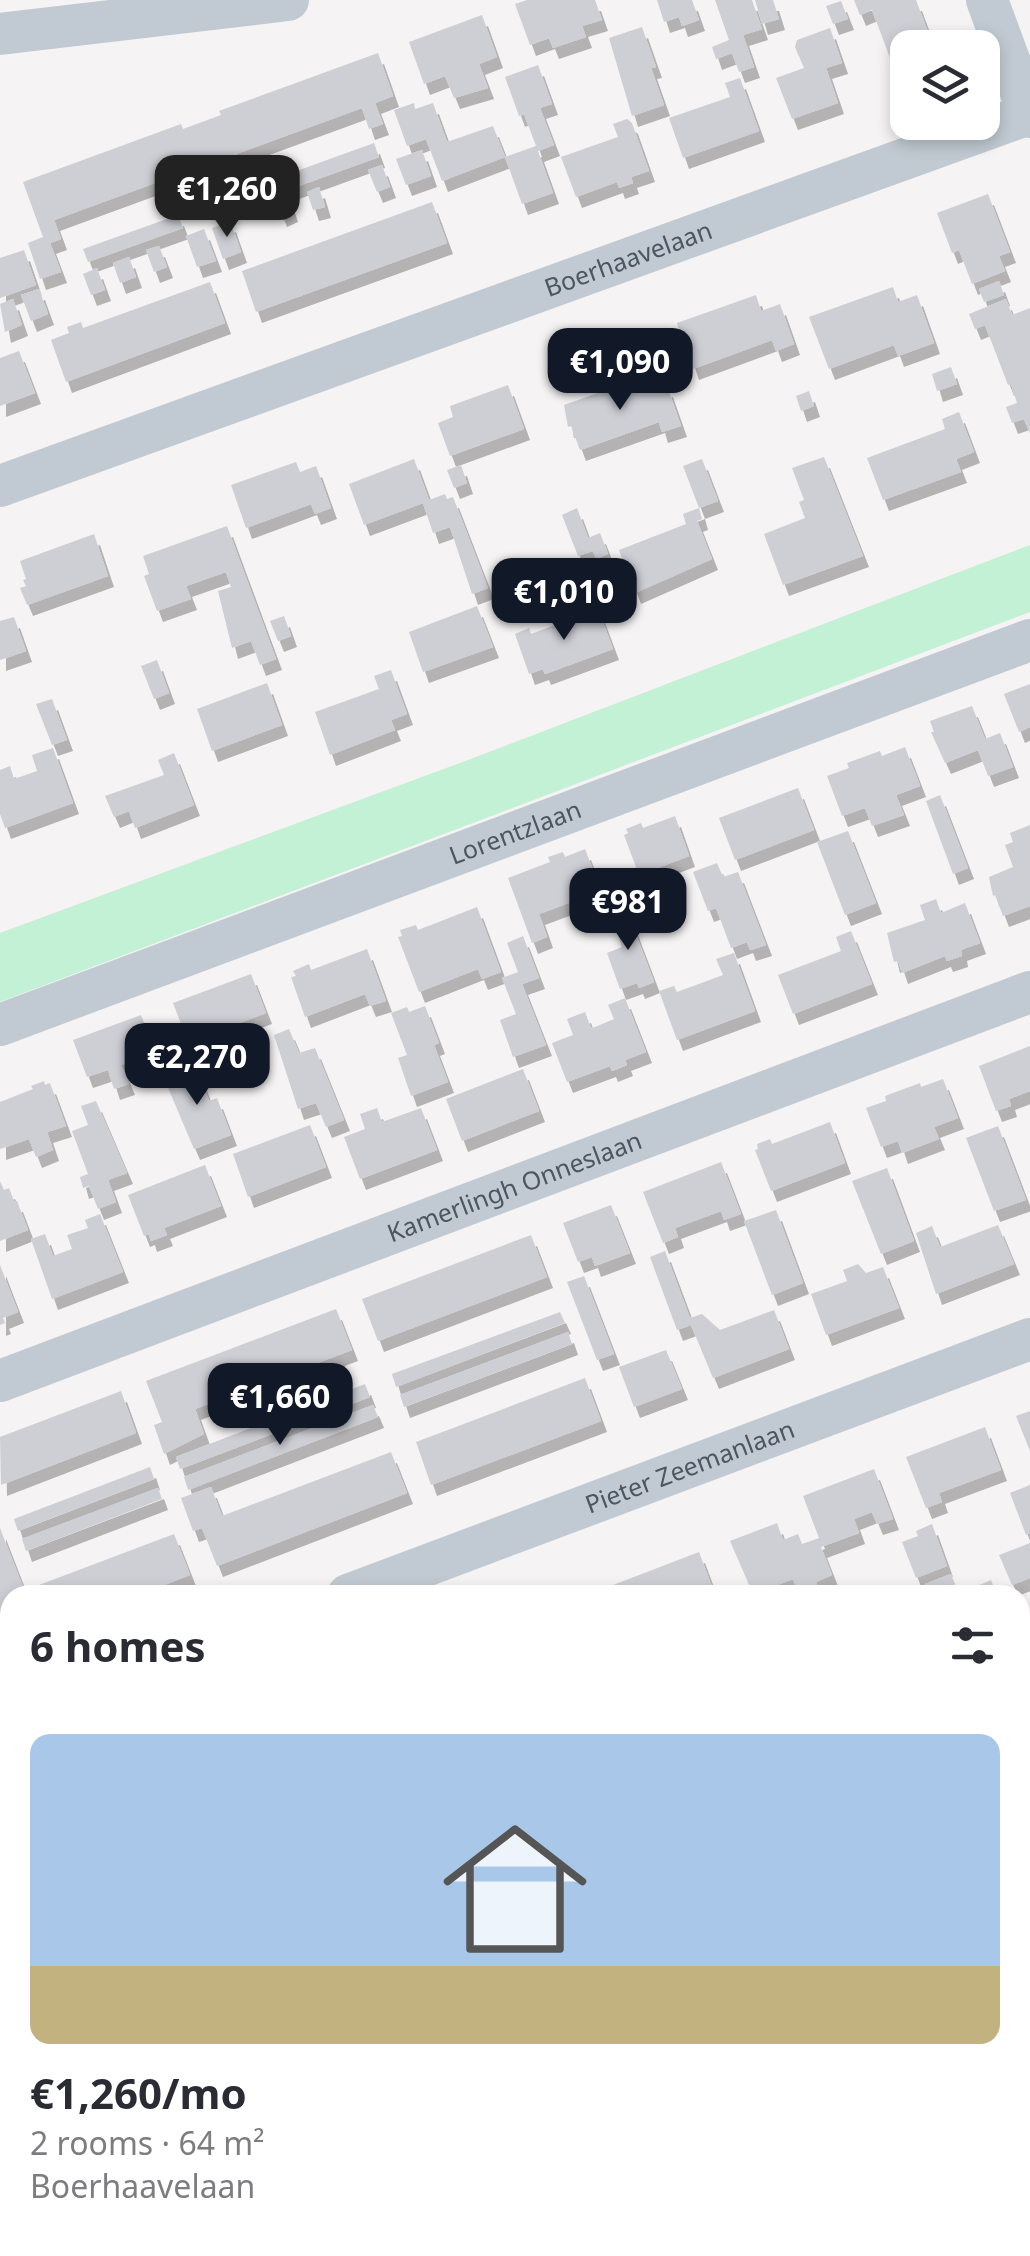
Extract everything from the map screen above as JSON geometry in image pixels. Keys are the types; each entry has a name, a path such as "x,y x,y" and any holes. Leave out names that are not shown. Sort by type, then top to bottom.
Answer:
{"street":[{"path":"0,34 288,0"},
{"path":"987,0 1029,115"},
{"name":"Boerhaavelaan","path":"0,486 1029,115"},
{"name":"Lorentzlaan","path":"0,1026 1030,640"},
{"name":"Kamerlingh Onneslaan","path":"0,1381 1030,992"},
{"name":"Pieter Zeemanlaan","path":"375,1585 1030,1339"}],"green space":[{"path":"1030,545 1030,612 0,1002 0,933 468,760"}],"building":[{"path":"527,0 595,0 602,20 582,26 586,37 553,48 549,38 530,45 515,4"},
{"path":"657,0 692,0 699,20 682,26 679,17 664,22"},
{"path":"715,0 752,0 762,29 743,35 754,67 739,72 732,53 716,59 712,47 729,40"},
{"path":"755,0 773,0 779,19 762,24"},
{"path":"854,0 916,0 927,30 890,30 890,58 872,10 860,15"},
{"path":"841,1 848,19 833,24 826,6"},
{"path":"482,15 497,57 479,64 488,88 454,98 445,76 424,84 409,42"},
{"path":"642,27 664,105 632,116 609,38"},
{"path":"830,28 842,63 826,68 838,103 792,119 776,78 804,68 795,47 797,40"},
{"path":"378,53 393,96 375,103 383,124 369,129 362,108 236,154 253,202 214,216 196,168 54,220 61,239 50,243 61,272 40,279 28,243 43,237 23,182 181,124 183,129 221,115 219,111"},
{"path":"538,65 552,104 540,108 554,145 538,151 553,193 522,204 505,157 536,146 524,114 519,116 505,77"},
{"path":"740,78 759,131 683,158 669,118 730,97 725,83"},
{"path":"414,103 415,109 433,103 447,142 493,126 505,157 442,181 426,139 407,146 394,110"},
{"path":"627,119 632,123 649,171 631,177 633,183 619,188 617,182 576,197 561,157 618,137 613,124"},
{"path":"374,143 379,157 285,191 280,177"},
{"path":"422,150 431,176 406,185 396,159"},
{"path":"382,165 390,187 377,192 368,170"},
{"path":"319,187 325,207 313,210 307,192"},
{"path":"988,194 1010,252 999,256 1005,271 972,284 959,250 952,253 937,213"},
{"path":"288,199 292,211 281,216 276,203"},
{"path":"432,202 447,243 256,312 242,271"},
{"path":"178,215 183,228 88,262 83,249"},
{"path":"230,221 241,252 223,259 212,228"},
{"path":"204,229 216,261 197,267 186,236"},
{"path":"159,246 167,267 154,272 146,250"},
{"path":"24,250 36,285 0,298 0,258"},
{"path":"129,257 136,277 120,283 113,263"},
{"path":"97,268 105,290 91,295 83,274"},
{"path":"999,281 1004,295 984,302 979,289"},
{"path":"210,282 225,323 66,382 51,340 69,333 67,327 81,322 83,328"},
{"path":"893,287 898,302 917,295 934,343 898,356 894,345 829,369 809,317"},
{"path":"39,289 48,314 31,321 21,295"},
{"path":"756,295 761,311 780,304 794,344 776,351 772,340 693,369 685,345 682,347 679,340 677,323"},
{"path":"13,299 22,325 5,332 0,304"},
{"path":"1006,299 1012,315 1030,308 1030,433 1024,419 1012,423 1006,407 1017,403 1011,384 1008,385 985,325 975,329 969,314"},
{"path":"19,351 35,393 0,406 0,358"},
{"path":"951,367 957,384 937,391 932,374"},
{"path":"643,377 648,393 667,386 681,426 662,432 659,422 580,450 571,426 568,427 564,405"},
{"path":"508,385 524,429 450,456 438,423 453,417 450,406"},
{"path":"809,391 814,406 801,411 796,396"},
{"path":"959,412 974,452 956,459 961,472 883,500 867,458 945,429 942,419"},
{"path":"824,457 863,556 783,585 764,534 805,518 799,502 804,500 792,468"},
{"path":"414,459 429,500 445,494 447,499 453,497 488,588 472,594 450,527 433,533 423,503 364,525 349,484"},
{"path":"702,459 718,501 699,508 683,466"},
{"path":"296,462 300,472 316,466 331,508 315,514 311,504 246,528 231,485"},
{"path":"461,465 467,483 454,488 447,470"},
{"path":"577,508 588,538 600,533 608,554 596,559 593,551 578,556 562,515"},
{"path":"699,508 702,519 697,521 712,559 635,593 619,550 686,524 683,514"},
{"path":"227,526 276,659 260,665 251,641 232,648 218,591 231,587 226,572 186,586 191,599 157,611 144,576 149,574 143,556"},
{"path":"94,534 108,576 27,605 20,588 26,586 26,579 20,561"},
{"path":"477,606 493,647 423,672 409,632"},
{"path":"598,609 613,649 545,674 543,669 529,674 515,634 529,628 531,634"},
{"path":"284,616 291,636 278,641 270,621"},
{"path":"14,617 26,651 0,660 0,621"},
{"path":"157,660 169,693 154,699 141,666"},
{"path":"391,670 407,714 391,720 395,730 330,755 315,712 379,689 374,676"},
{"path":"267,683 282,725 212,751 197,709"},
{"path":"1030,684 1030,727 1019,732 1004,694"},
{"path":"52,699 67,740 52,745 36,704"},
{"path":"972,706 985,739 1000,733 1013,767 988,776 978,750 945,763 930,721"},
{"path":"905,747 920,786 896,795 904,815 872,826 865,808 842,816 827,776 849,768 847,763"},
{"path":"53,748 73,803 5,828 0,814 0,770 10,766 14,779 37,771 32,755"},
{"path":"174,753 194,805 135,828 129,811 114,817 105,796 164,775 158,760"},
{"path":"798,788 814,830 735,860 719,818"},
{"path":"940,795 968,868 953,874 926,801"},
{"path":"675,816 689,856 639,875 624,835 628,833 626,829 641,823 643,828"},
{"path":"1030,825 1030,906 1003,916 989,877 1013,867 1005,845 1013,842 1010,833"},
{"path":"848,831 876,903 845,915 817,842"},
{"path":"585,849 601,891 539,914 547,937 532,943 508,878 550,862 548,857 563,852 565,857"},
{"path":"717,863 723,877 738,872 766,945 750,950 747,942 731,948 716,908 708,911 693,872"},
{"path":"936,899 941,913 965,903 980,943 961,950 962,956 947,961 945,956 902,973 898,961 894,962 887,933 925,920 920,905"},
{"path":"624,903 654,982 639,988 637,983 620,989 607,953 622,947 609,910"},
{"path":"477,907 501,972 482,979 478,969 419,992 398,937 402,936 400,930 416,925 418,930"},
{"path":"851,931 872,984 793,1014 778,975 841,951 836,937"},
{"path":"523,936 539,978 522,984 546,1045 513,1057 500,1020 516,1014 502,978 518,972 507,943"},
{"path":"367,949 386,1001 370,1006 365,994 305,1017 291,977 296,976 293,971 309,964 311,970"},
{"path":"734,953 755,1011 677,1040 659,991 674,986 677,992 723,975 716,959"},
{"path":"251,974 266,1013 226,1028 234,1046 216,1053 209,1034 188,1042 173,1003"},
{"path":"625,998 646,1052 625,1060 627,1065 612,1071 610,1066 567,1082 552,1043 573,1035 567,1019 585,1012 591,1028 595,1027 614,1019 608,1005"},
{"path":"425,1006 448,1082 411,1096 398,1058 407,1055 391,1013"},
{"path":"141,1015 162,1070 147,1076 140,1057 121,1065 129,1084 114,1089 108,1070 87,1077 73,1040"},
{"path":"289,1029 299,1053 315,1048 344,1120 326,1127 316,1103 298,1109 274,1035"},
{"path":"1030,1046 1030,1091 1009,1099 1011,1106 996,1111 979,1066"},
{"path":"195,1064 209,1101 217,1098 231,1135 194,1149 163,1076"},
{"path":"523,1069 539,1111 462,1141 446,1099"},
{"path":"943,1079 958,1118 934,1127 939,1139 902,1153 898,1141 881,1147 866,1108 886,1101 885,1096"},
{"path":"44,1081 45,1085 50,1083 66,1126 47,1132 53,1150 36,1157 29,1139 0,1149 0,1102"},
{"path":"96,1101 127,1173 108,1180 116,1202 98,1209 89,1186 83,1188 80,1177 88,1174 72,1131 88,1125 81,1106"},
{"path":"377,1108 382,1122 421,1108 437,1150 360,1179 344,1137 365,1129 360,1114"},
{"path":"830,1122 845,1163 771,1191 755,1150 757,1144 770,1139 772,1144"},
{"path":"310,1125 326,1167 248,1197 233,1154"},
{"path":"998,1126 1026,1200 994,1211 966,1138"},
{"path":"721,1162 741,1214 724,1220 721,1211 675,1228 678,1237 663,1243 643,1192"},
{"path":"205,1165 221,1206 164,1228 167,1235 151,1241 149,1234 144,1236 128,1195"},
{"path":"887,1168 914,1241 881,1254 852,1181"},
{"path":"0,1181 17,1201 28,1230 0,1241"},
{"path":"611,1205 630,1253 595,1266 592,1257 578,1262 563,1223"},
{"path":"776,1210 803,1283 772,1295 744,1221"},
{"path":"100,1214 123,1272 52,1299 31,1239 45,1234 53,1256 72,1249 67,1235 88,1228 85,1220"},
{"path":"998,1225 1014,1264 936,1294 916,1233 932,1226 940,1247"},
{"path":"531,1235 547,1277 378,1341 362,1299"},
{"path":"665,1251 690,1318 702,1314 720,1330 774,1310 789,1349 713,1378 691,1325 677,1330 650,1257"},
{"path":"858,1264 866,1273 883,1267 899,1308 826,1335 811,1294 847,1281 843,1270"},
{"path":"0,1265 18,1312 3,1318 5,1323 0,1325"},
{"path":"584,1276 614,1354 597,1360 567,1282"},
{"path":"336,1309 352,1350 195,1409 204,1434 164,1454 154,1425 162,1422 146,1381"},
{"path":"560,1312 565,1323 396,1387 392,1374"},
{"path":"568,1332 572,1344 404,1407 400,1395"},
{"path":"666,1350 682,1389 634,1407 619,1367"},
{"path":"585,1378 601,1421 431,1485 416,1442"},
{"path":"365,1384 370,1397 180,1469 176,1457"},
{"path":"121,1391 136,1433 1,1485 0,1437"},
{"path":"373,1405 378,1417 188,1490 184,1477"},
{"path":"1030,1411 1030,1451 1016,1416"},
{"path":"985,1427 1001,1470 939,1493 942,1502 926,1508 906,1457"},
{"path":"391,1452 407,1493 217,1566 202,1528 193,1531 181,1498 211,1487 222,1516"},
{"path":"150,1467 154,1479 18,1531 14,1519"},
{"path":"874,1469 893,1519 877,1524 872,1512 854,1519 859,1533 821,1547 832,1575 816,1582 817,1585 795,1585 793,1579 777,1585 749,1585 730,1541 777,1523 783,1540 798,1534 802,1544 819,1538 803,1496"},
{"path":"1030,1485 1030,1533 1026,1535 1010,1493"},
{"path":"158,1488 162,1499 26,1551 22,1539"},
{"path":"932,1524 947,1566 916,1578 902,1542 918,1536 916,1531"},
{"path":"0,1528 22,1585 0,1585"},
{"path":"174,1534 190,1575 164,1585 39,1585"},
{"path":"1030,1543 1030,1578 1012,1585 999,1555"},
{"path":"699,1552 711,1585 613,1585"},
{"path":"951,1574 955,1585 925,1585"}]}
